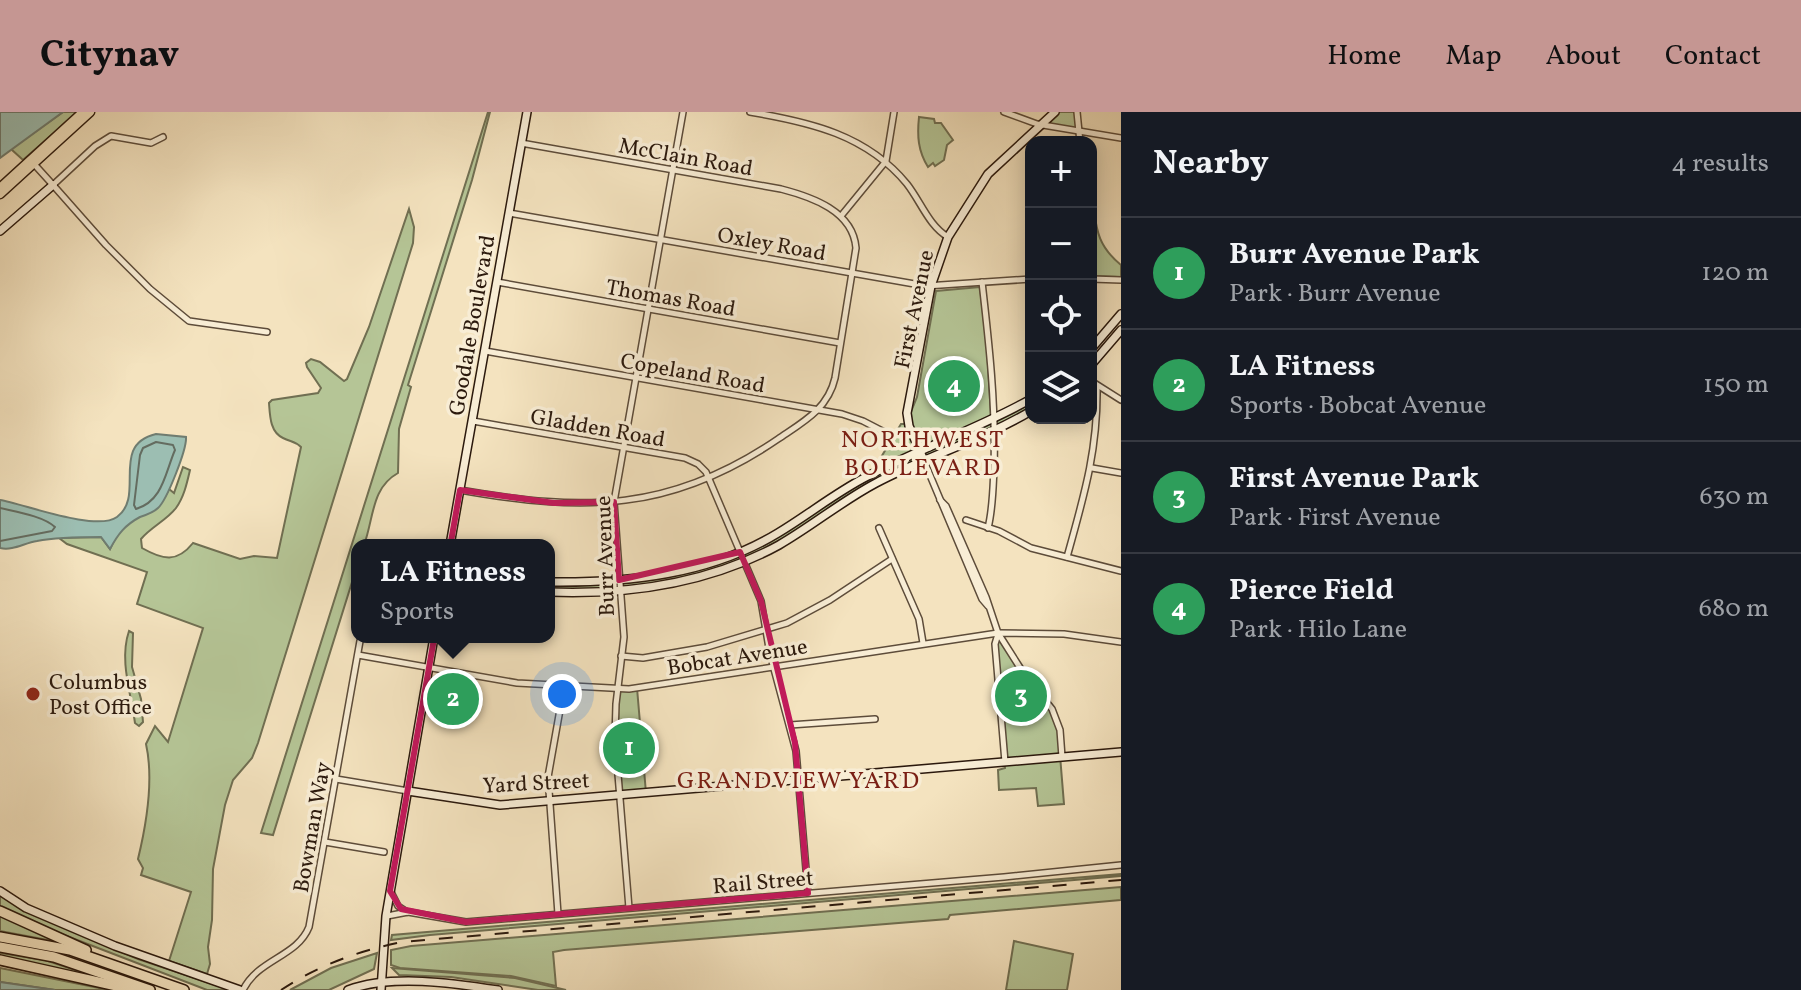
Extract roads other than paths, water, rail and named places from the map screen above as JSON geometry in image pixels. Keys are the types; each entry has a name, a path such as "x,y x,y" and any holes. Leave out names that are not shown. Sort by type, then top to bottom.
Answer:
{"highway":[{"path":"0,911 170,985"},
{"path":"0,937 70,950 184,990"},
{"path":"0,947 67,960 150,990"},
{"path":"0,960 134,990"}],"main road":[{"path":"0,191 83,112"},
{"path":"0,191 90,112"},
{"name":"Goodale Boulevard","path":"451,539 527,112"},
{"name":"First Avenue","path":"924,461 909,426 907,413 931,286 948,237 988,174 1055,112"},
{"path":"0,231 53,185"},
{"path":"1097,342 1121,314"},
{"path":"1097,358 1121,330"},
{"path":"555,582 619,581 690,569 740,552 776,534 862,479 1025,402"},
{"path":"555,592 620,591 684,581 744,562 780,544 868,487 1025,414"},
{"path":"381,986 386,916 433,643"},
{"name":"Yard Street","path":"408,791 487,805 1121,752"},
{"path":"0,891 26,908 115,946 242,990"},
{"path":"348,990 442,984 498,990"}],"street":[{"name":"Burr Avenue","path":"629,908 615,738 624,637 614,502 683,112"},
{"path":"750,112 828,129 886,161 918,198 937,231 948,237"},
{"path":"460,490 554,503 614,502 672,492 709,479 756,454 819,411 833,385 853,273 856,240 841,216 886,161 894,112"},
{"path":"1004,112 1044,125 1121,138"},
{"path":"1077,112 1078,136"},
{"path":"53,185 95,146 111,136 151,143 163,137"},
{"name":"McClain Road","path":"521,143 802,194 841,216"},
{"path":"34,164 108,247 150,289 189,321 267,332"},
{"name":"Oxley Road","path":"509,213 931,286 1025,279"},
{"path":"1097,279 1121,280"},
{"name":"Thomas Road","path":"497,282 840,343"},
{"path":"982,282 995,430 994,483 988,528"},
{"name":"Copeland Road","path":"485,351 819,411 863,421 892,436"},
{"path":"1097,386 1121,400"},
{"name":"Gladden Road","path":"473,421 689,459 703,469 709,479"},
{"path":"1067,557 1092,468 1097,424"},
{"name":"First Avenue","path":"924,461 986,597 998,633 1024,674 1052,709 1060,730 1062,757"},
{"path":"1092,468 1121,473"},
{"path":"709,479 761,601 773,667 796,751 808,893"},
{"path":"966,520 999,531 1031,548 1121,571"},
{"path":"879,528 919,619 923,643"},
{"path":"621,656 649,657 707,647 799,617 892,559"},
{"name":"First Avenue","path":"998,633 995,644 1005,762"},
{"name":"Bobcat Avenue","path":"358,655 517,683 617,689 649,687 998,633 1064,634 1121,642"},
{"name":"Bowman Way","path":"242,990 257,970 298,943 306,934 360,643"},
{"path":"558,914 550,767 564,687"},
{"path":"790,725 875,719"},
{"name":"Yard Street","path":"336,779 408,791"},
{"path":"325,842 384,852"},
{"name":"Rail Street","path":"386,916 408,912 466,922 1121,865"},
{"path":"390,891 398,906 408,912"}],"water":[{"path":"0,112 63,112 0,158"},
{"path":"156,434 186,437 176,474 158,508 126,527 110,549 101,537 53,539 0,548 0,500 77,519 107,521 117,517 129,497 134,449 142,440"},
{"path":"0,982 55,990 0,990"}],"railway":[{"path":"281,990 339,960 402,942 1121,880"}],"place":[{"name":"Pierce Field","path":"954,386"},
{"name":"Columbus Post Office","path":"33,694"},
{"name":"First Avenue Park","path":"1021,696"},
{"name":"LA Fitness","path":"453,699"},
{"name":"Burr Avenue Park","path":"629,748"}],"district":[{"name":"NORTHWEST BOULEVARD","path":"923,453"},
{"name":"GRANDVIEW YARD","path":"799,780"}]}
